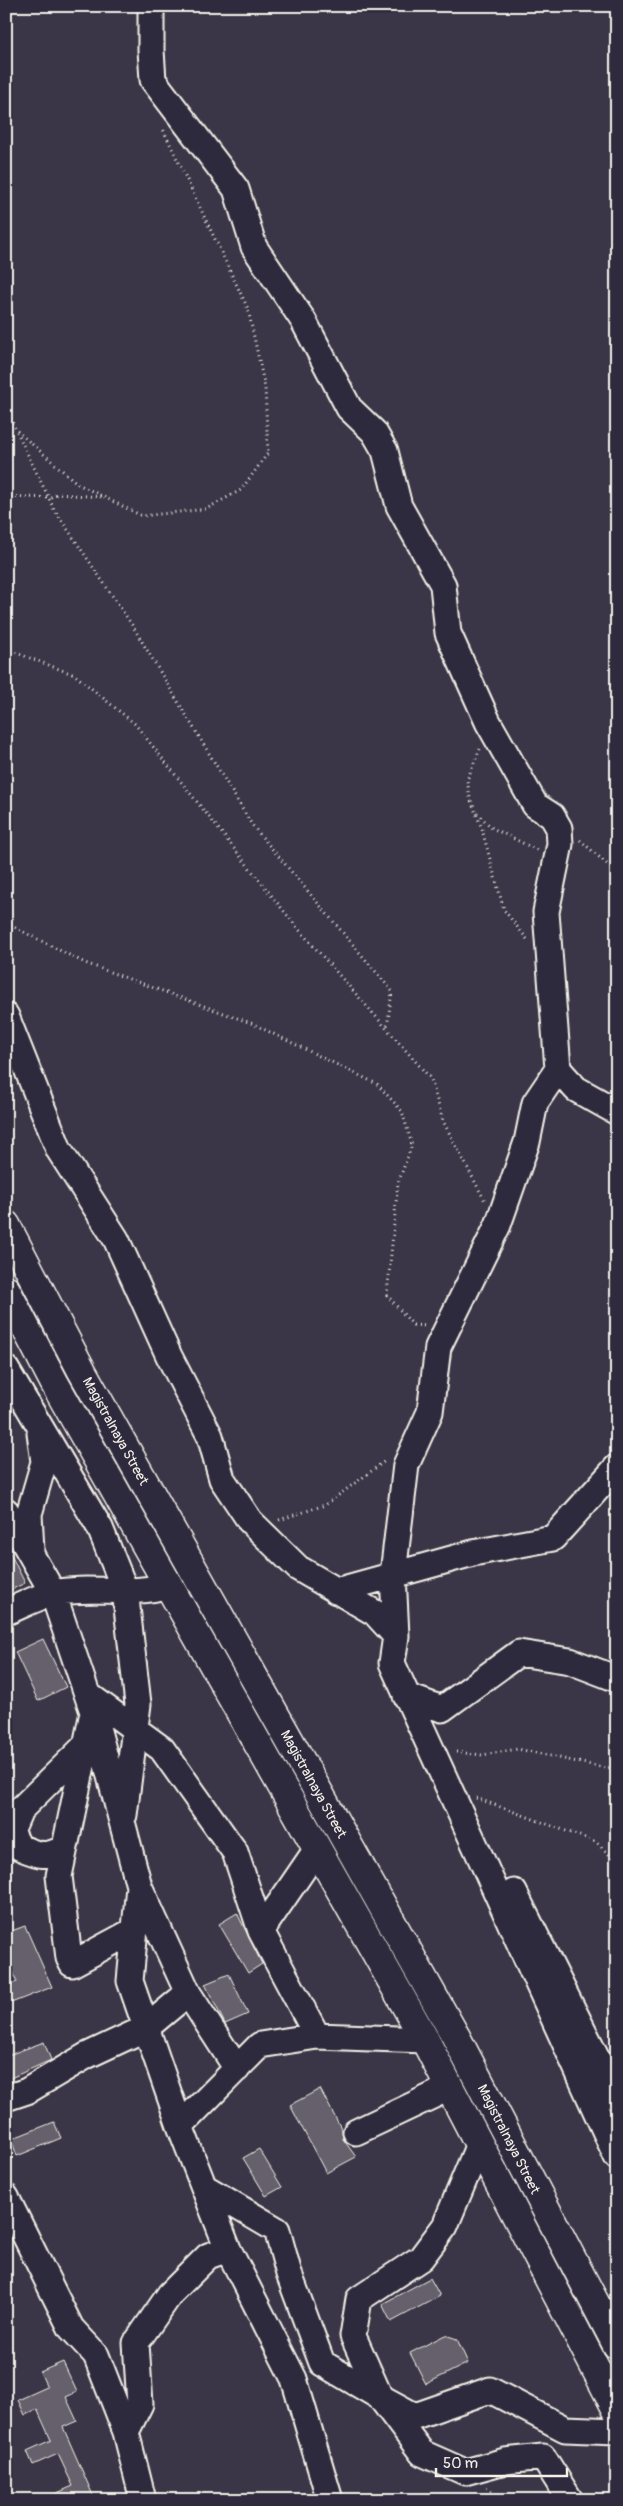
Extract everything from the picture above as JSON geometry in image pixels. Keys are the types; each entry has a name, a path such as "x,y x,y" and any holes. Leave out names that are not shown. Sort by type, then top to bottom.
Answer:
{"main road":[{"name":"Magistralnaya Street","path":"6,1225 87,1379 455,2035 617,2345"},
{"name":"Magistralnaya Street","path":"6,1290 55,1384 425,2040 617,2410"}],"street":[{"path":"152,6 151,50 153,80 236,188 254,247 303,320 349,408 374,432 385,452 399,506 443,585 448,633 488,722 535,805 552,816 559,828 558,860 546,912 558,1069 576,1089 617,1112"},
{"path":"6,1016 59,1150 116,1239 168,1356 210,1436 222,1479 257,1528 298,1568 375,1613 396,1636"},
{"path":"558,1069 535,1104 527,1142 498,1225 438,1347 430,1412 406,1465 393,1574 396,1636 392,1663 617,2157"},
{"path":"6,1369 100,1528 125,1590 138,1704 123,1823"},
{"path":"31,1555 29,1514 44,1462 38,1421"},
{"path":"336,1591 473,1553 553,1538 617,1467"},
{"path":"6,1512 53,1593 90,1703 139,1886 188,1993 237,2069"},
{"path":"6,1612 53,1593 125,1590 150,1591 168,1586"},
{"path":"406,1696 442,1709 519,1654 570,1661 617,1679"},
{"path":"90,1703 162,1749 235,1852 261,1931 317,2036"},
{"path":"90,1703 86,1745 58,1876 69,1958 72,1964 135,1930"},
{"path":"419,1725 441,1750 466,1794 617,2098"},
{"path":"64,1847 54,1854 39,1855 18,1847 11,1831 15,1806 86,1745"},
{"path":"261,1931 317,1849"},
{"path":"139,1886 130,1981 180,2126 228,2249 294,2380 330,2500"},
{"path":"6,2098 27,2091 86,2056 146,2028 188,1993"},
{"path":"180,2126 260,2045 317,2036 425,2040"},
{"path":"356,2132 449,2088"},
{"path":"479,2144 445,2226 422,2258 360,2299 353,2336 380,2397 422,2453 465,2472 505,2461 543,2457 570,2500"},
{"path":"204,2187 277,2230 290,2274 322,2363 415,2416 490,2390 565,2429 617,2431"},
{"path":"6,2196 71,2328 96,2355 126,2432 143,2500"},
{"path":"126,2432 140,2404 136,2343 170,2294 208,2256 228,2249"},
{"path":"294,2380 322,2363"}],"path":[{"path":"16,430 78,484 142,516 206,509 241,490 268,453 265,388 248,309 162,132 161,124"},
{"path":"6,409 49,498 132,625 252,826 392,991 387,1028"},
{"path":"6,496 49,498 57,494 106,498"},
{"path":"6,649 75,675 135,724 295,925 431,1079 443,1120 498,1225"},
{"path":"488,722 479,755 467,780 504,910 528,942"},
{"path":"474,810 492,828 558,860"},
{"path":"559,828 570,831 617,873"},
{"path":"6,923 85,963 251,1023 377,1084 402,1111 412,1145 398,1183 387,1295 414,1325 448,1328"},
{"path":"257,1528 325,1505 386,1460"},
{"path":"441,1750 482,1755 518,1748 605,1768 617,1767"},
{"path":"466,1794 596,1842 617,1862"}],"building":[{"path":"6,1545 25,1583 6,1592"},
{"path":"43,1639 66,1687 38,1701 15,1652"},
{"path":"237,1913 262,1964 248,1973 219,1924"},
{"path":"25,1926 52,1987 6,2005 6,1986 17,1982 6,1955 6,1933"},
{"path":"229,1974 248,2014 225,2024 205,1984"},
{"path":"44,2042 51,2060 6,2080 6,2056"},
{"path":"320,2089 342,2130 343,2139 356,2157 326,2173 290,2105"},
{"path":"54,2122 61,2138 17,2156 11,2139"},
{"path":"259,2149 282,2187 266,2196 243,2158"},
{"path":"430,2278 440,2296 391,2322 382,2304"},
{"path":"445,2335 457,2339 468,2363 426,2384 410,2353"},
{"path":"63,2362 77,2392 66,2397 77,2421 63,2427 95,2500 41,2500 73,2486 58,2454 33,2465 27,2451 51,2440 37,2409 25,2415 18,2400 47,2387 40,2372"}]}
